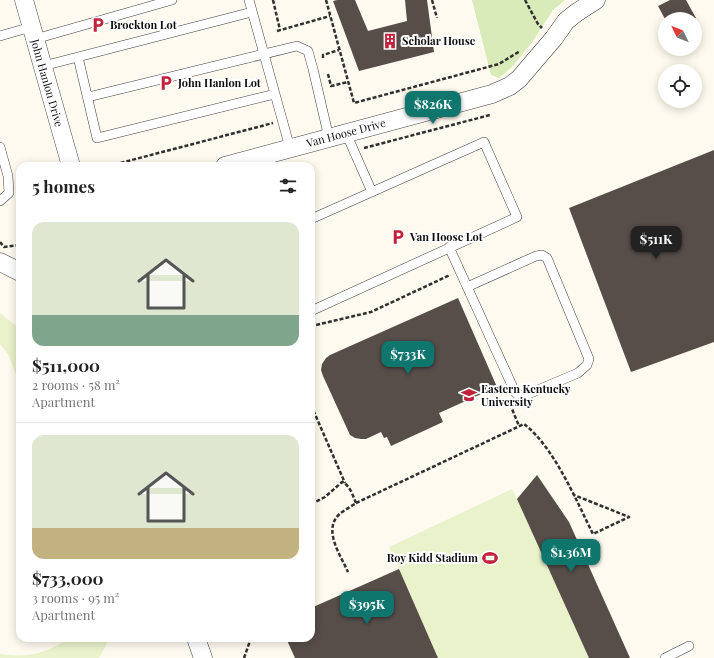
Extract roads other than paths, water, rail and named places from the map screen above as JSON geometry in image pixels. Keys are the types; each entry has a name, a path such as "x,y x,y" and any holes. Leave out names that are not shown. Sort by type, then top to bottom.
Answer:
{"street":[{"name":"John Hanlon Drive","path":"24,0 70,162"},
{"name":"Van Hoose Drive","path":"239,162 492,94 510,86 519,79 544,32 566,21 596,0"},
{"path":"0,262 16,270"},
{"path":"197,642 203,658"}],"lane":[{"path":"0,36 33,33 172,0"},
{"path":"249,0 290,148"},
{"path":"43,66 252,12"},
{"path":"88,97 297,46 308,51 313,69 338,136 354,150 372,192"},
{"path":"78,57 97,138 275,94"},
{"path":"315,217 484,142 517,217 315,309"},
{"path":"0,147 8,176 9,193 0,201"},
{"path":"449,247 467,287 515,392 519,396 526,395 578,373 587,365 589,359 546,258 542,255 536,256 467,287"},
{"path":"665,658 689,646"}],"place":[{"name":"Brockton Lot","path":"98,25"},
{"name":"Scholar House","path":"390,41"},
{"name":"John Hanlon Lot","path":"166,83"},
{"name":"Van Hoose Lot","path":"398,237"},
{"name":"Eastern Kentucky University","path":"469,395"},
{"name":"Roy Kidd Stadium","path":"490,558"}]}
